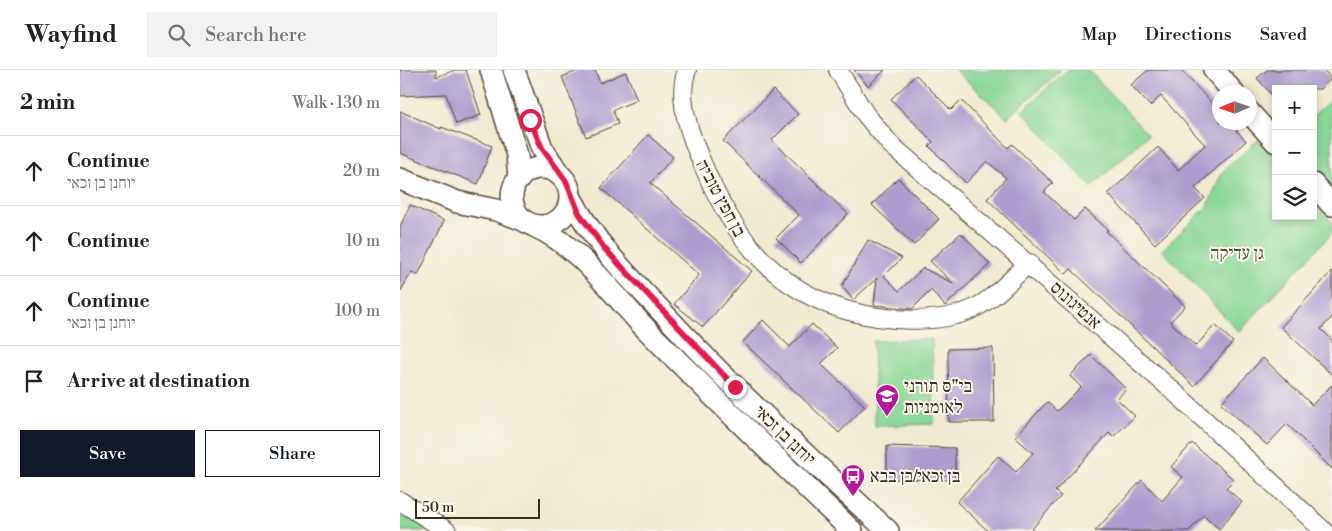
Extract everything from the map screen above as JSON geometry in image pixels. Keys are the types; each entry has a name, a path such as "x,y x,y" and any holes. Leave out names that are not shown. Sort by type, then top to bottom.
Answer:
{"street":[{"path":"491,70 517,155 514,208 528,222 547,226 557,222 564,216 571,198 566,181 559,174 542,148 514,70"},
{"name":"בן חפץ טוביה","path":"687,70 684,80 688,120 696,151 720,203 745,243 764,263 803,292 852,312 878,318 937,320 972,309 984,302 1029,263"},
{"name":"אנטיגונוס","path":"838,70 866,115 890,144 1029,263 1181,398 1324,531"},
{"path":"1214,70 1227,85"},
{"path":"1257,120 1272,137"},
{"path":"486,207 506,200 516,186 536,169 546,168 559,174"},
{"name":"יוחנן בן זכאי","path":"400,179 457,202 486,207 528,222 557,238 582,261 762,445 852,531"},
{"path":"1317,188 1332,205"},
{"name":"יוחנן בן זכאי","path":"571,198 604,248 678,329 735,387 888,531"},
{"path":"400,501 446,531"}],"green space":[{"path":"955,70 1061,70 1007,118"},
{"path":"1067,70 1089,70 1148,135 1091,187 1022,111"},
{"path":"1332,99 1332,191 1317,174 1317,112"},
{"name":"גן עדיקה","path":"1259,139 1272,154 1272,220 1317,220 1317,205 1332,222 1332,233 1239,332 1162,250 1208,206 1222,172"},
{"path":"932,339 934,424 875,426 873,341"},
{"path":"400,508 437,531 400,531"}],"building":[{"path":"400,70 436,70 436,77 455,70 466,70 481,115 456,124 446,94 400,96"},
{"path":"580,70 595,70 600,83 626,72 637,100 613,110 618,124 586,137 562,77"},
{"path":"854,70 885,70 868,86"},
{"path":"1148,70 1181,70 1212,103 1212,130 1236,130 1246,141 1195,188 1205,198 1155,244 1108,194 1158,147 1178,170 1205,145 1161,96 1150,106 1131,85"},
{"path":"1267,70 1324,70 1331,79 1320,89 1317,89 1317,85 1272,85 1272,95 1257,78"},
{"path":"916,75 951,110 961,100 1008,148 1012,144 1053,183 1044,192 1074,220 1085,209 1108,230 1106,231 1185,306 1170,322 1196,346 1215,325 1233,342 1194,386 1071,269 1066,274 987,199 1006,178 987,161 966,183 929,146 933,142 891,99"},
{"path":"773,90 798,114 772,140 848,214 801,263 776,238 799,215 723,141"},
{"path":"400,111 441,129 441,127 492,146 478,184 400,153"},
{"path":"648,135 673,157 650,183 752,271 703,327 674,304 699,275 601,188"},
{"path":"898,178 939,219 914,245 872,205"},
{"path":"410,205 444,221 418,275 412,272 400,292 400,227"},
{"path":"961,233 990,264 945,306 931,290 912,309 874,305 877,278 853,300 842,286 868,240 902,258 884,276 899,291 923,268 954,284 930,261"},
{"path":"1332,271 1332,317 1321,329 1332,340 1332,375 1281,327"},
{"path":"763,320 790,347 812,324 837,348 821,364 865,406 839,433 743,342"},
{"path":"993,348 994,422 949,422 948,349"},
{"path":"1091,355 1126,389 1117,399 1135,416 1113,437 1109,433 1055,491 1061,496 1030,531 988,531 957,502 998,456 1016,472 1033,453 1015,437 1047,402 1057,411 1081,387 1070,376"},
{"path":"1263,358 1312,405 1332,385 1332,469 1287,424 1267,445 1221,403"},
{"path":"1192,443 1234,480 1226,488 1242,502 1219,529 1204,515 1189,531 1095,531 1142,480 1162,501 1183,477 1171,467"},
{"path":"887,446 955,448 955,480 887,479"}],"place":[{"name":"בי\"ס תורני לאומניות","path":"887,417"},
{"name":"בן זכאי/בן בבא","path":"853,497"}],"route":[{"path":"530,120 542,148 559,174 566,181 571,198 579,213 604,248 678,329 735,387"}]}
